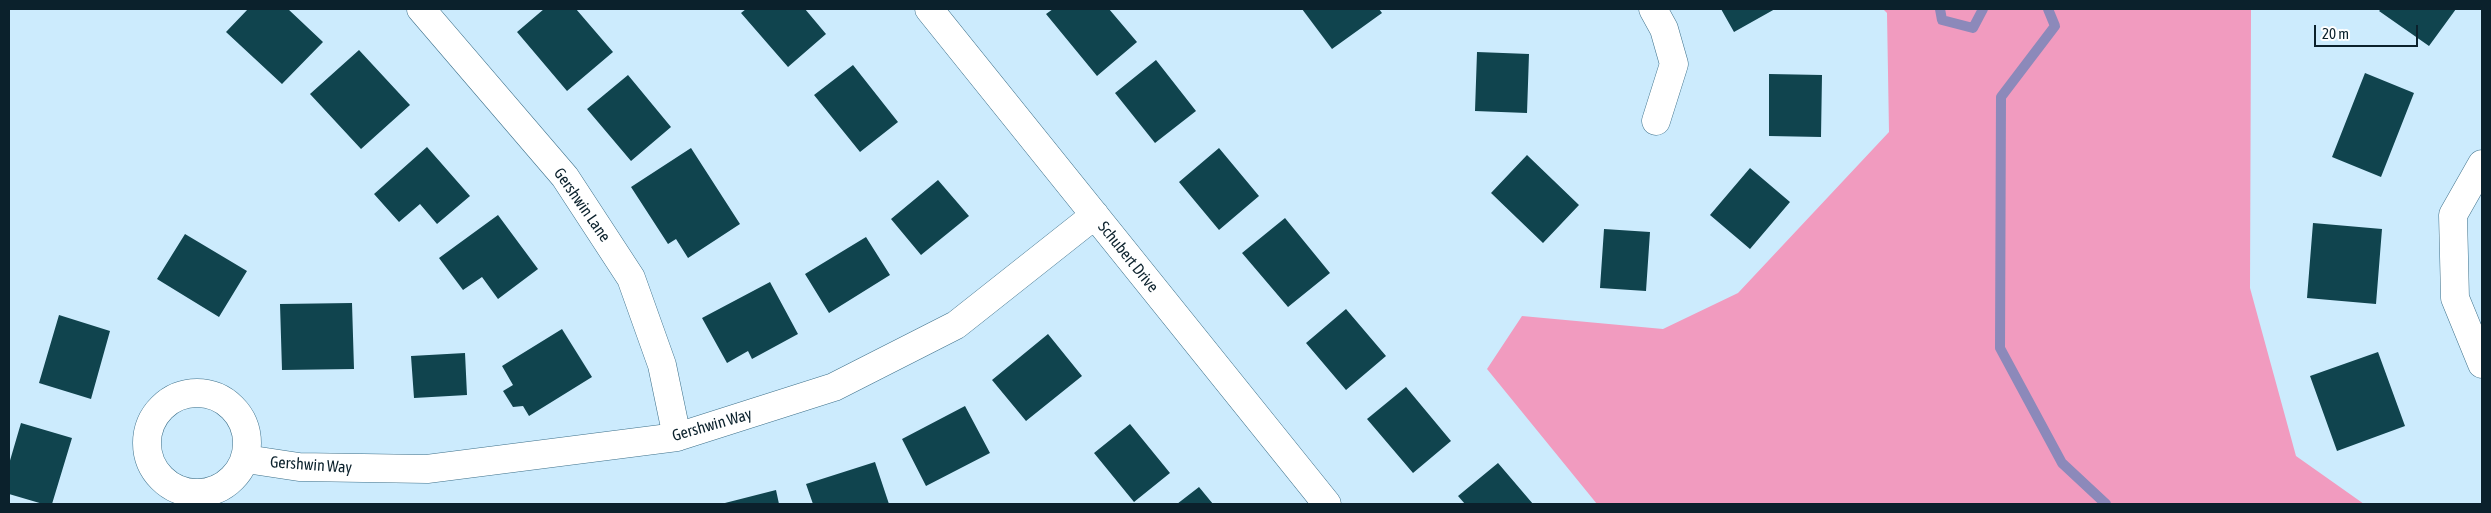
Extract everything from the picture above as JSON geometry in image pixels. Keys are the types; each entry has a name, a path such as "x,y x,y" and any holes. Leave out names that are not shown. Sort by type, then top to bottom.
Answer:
{"street":[{"name":"Gershwin Lane","path":"421,9 565,177 631,278 662,365 677,437"},
{"name":"Schubert Drive","path":"929,9 1327,504"},
{"path":"1653,9 1664,29 1674,64 1656,121"},
{"path":"2482,164 2453,215 2455,298 2482,364"},
{"name":"Gershwin Way","path":"246,459 299,468 427,469 677,437 834,387 956,325 1094,215"}],"shaded area":[{"path":"1883,9 2251,9 2250,288 2296,456 2364,504 1597,504 1487,369 1522,316 1663,329 1738,293 1889,132 1887,13"}],"building":[{"path":"248,9 288,9 323,42 282,84 226,32"},
{"path":"544,9 576,9 613,52 567,91 517,32"},
{"path":"746,9 805,9 826,34 788,67 741,13"},
{"path":"1053,9 1109,9 1137,42 1097,76 1046,14"},
{"path":"1302,9 1379,9 1382,13 1332,49"},
{"path":"1721,9 1775,9 1734,32"},
{"path":"2381,9 2456,9 2429,46 2379,11"},
{"path":"359,50 410,105 361,149 310,94"},
{"path":"1477,52 1529,54 1527,113 1475,111"},
{"path":"1156,60 1196,111 1155,143 1115,93"},
{"path":"853,65 898,122 860,152 814,95"},
{"path":"2365,73 2414,93 2381,177 2332,157"},
{"path":"1769,74 1822,75 1821,137 1769,136"},
{"path":"628,75 671,127 631,161 587,109"},
{"path":"427,147 470,196 437,224 420,204 399,222 374,194"},
{"path":"691,148 740,224 688,258 676,239 668,244 631,187"},
{"path":"1219,148 1259,196 1219,230 1179,182"},
{"path":"1527,155 1579,205 1543,243 1491,193"},
{"path":"1750,168 1790,202 1750,249 1710,215"},
{"path":"938,180 969,216 921,255 891,219"},
{"path":"498,215 538,269 498,299 482,277 463,290 439,258"},
{"path":"1285,218 1330,273 1288,307 1242,253"},
{"path":"2313,223 2382,229 2376,304 2307,298"},
{"path":"1604,229 1650,232 1646,291 1600,288"},
{"path":"185,234 247,271 219,317 157,279"},
{"path":"866,237 890,275 829,313 805,274"},
{"path":"770,282 798,334 752,359 748,351 727,363 702,318"},
{"path":"352,303 354,369 282,370 280,304"},
{"path":"1346,309 1386,356 1346,390 1306,343"},
{"path":"59,315 110,331 91,399 39,383"},
{"path":"562,329 592,377 529,416 523,406 513,407 503,391 513,385 502,366"},
{"path":"1048,334 1082,376 1026,421 992,380"},
{"path":"2378,352 2405,426 2337,451 2310,376"},
{"path":"465,353 467,395 414,398 411,356"},
{"path":"1406,387 1451,441 1413,473 1367,419"},
{"path":"965,406 990,453 926,486 902,439"},
{"path":"21,423 72,438 52,504 43,504 9,494 9,464"},
{"path":"1130,424 1170,473 1134,502 1094,453"},
{"path":"875,462 889,504 813,504 806,484"},
{"path":"1498,463 1533,504 1465,504 1458,496"},
{"path":"1199,487 1213,504 1177,504"},
{"path":"776,490 779,504 721,504"}],"waterway":[{"path":"1940,9 1942,20 1973,28 1983,9"},
{"path":"2048,9 2055,26 2001,97 2000,348 2062,463 2106,504"}]}
